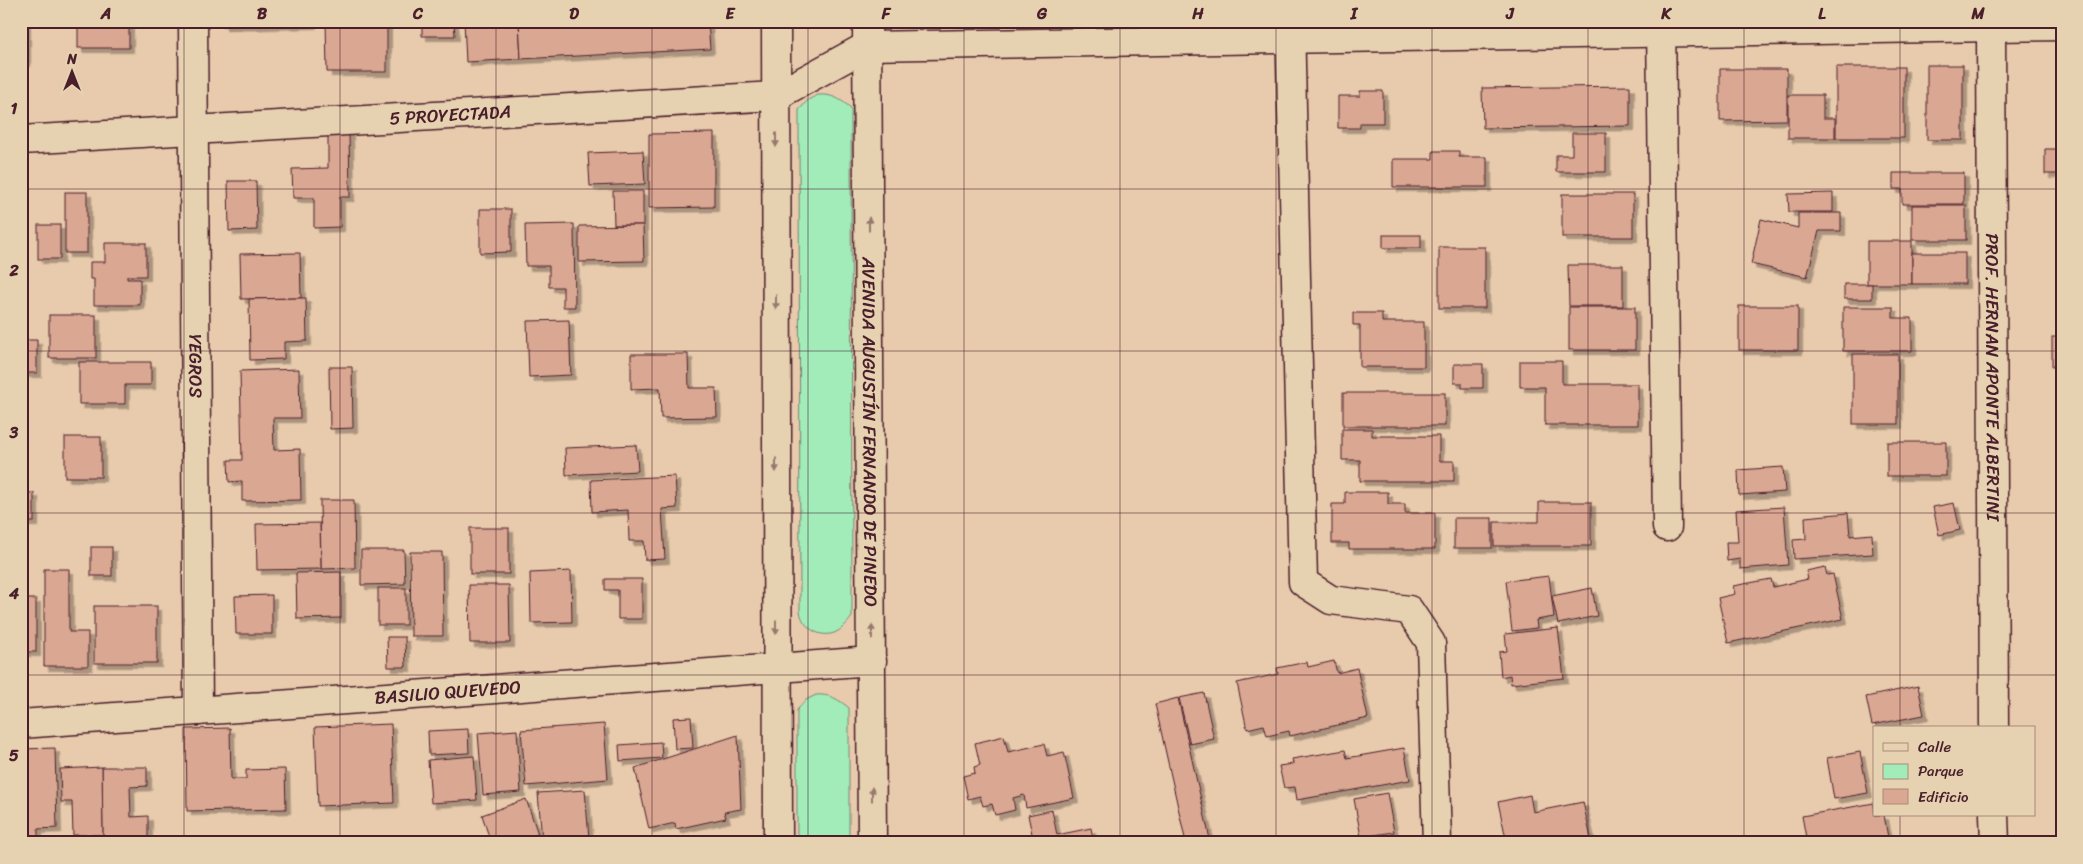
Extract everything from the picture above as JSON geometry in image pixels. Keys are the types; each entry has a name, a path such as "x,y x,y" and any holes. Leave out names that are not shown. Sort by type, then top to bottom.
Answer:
{"street":[{"name":"YEGROS","path":"193,21 198,711"},
{"path":"776,21 776,668 778,843"},
{"path":"867,34 1661,27 1991,27 2032,24 2062,26"},
{"path":"1661,27 1668,527"},
{"name":"PROF. HERNAN APONTE ALBERTINI","path":"1991,27 1994,726"},
{"path":"1290,30 1303,582 1330,600 1409,610 1430,643 1437,843"},
{"name":"5 PROYECTADA","path":"21,140 776,96 867,34"},
{"name":"AVENIDA AUGUSTÍN FERNANDO DE PINEDO","path":"867,34 872,843"},
{"name":"BASILIO QUEVEDO","path":"21,724 872,661"},
{"path":"1994,816 1994,843"}],"green space":[{"path":"818,95 828,95 836,98 851,108 852,617 839,630 828,634 816,632 806,625 800,609 799,110 808,100"},
{"path":"816,695 826,695 834,698 849,708 849,843 797,843 797,710 806,700"}],"building":[{"path":"222,21 311,21 312,24 222,26"},
{"path":"326,21 397,21 397,23 387,23 387,72 327,72"},
{"path":"422,21 454,21 455,36 422,36"},
{"path":"464,21 519,21 521,59 466,62"},
{"path":"519,21 708,21 710,49 521,59"},
{"path":"21,22 26,22 26,62 21,62"},
{"path":"78,22 129,22 129,48 78,48"},
{"path":"1927,65 1963,65 1963,140 1927,140"},
{"path":"1836,67 1904,67 1904,138 1836,138"},
{"path":"1720,69 1787,69 1787,120 1720,121"},
{"path":"1630,86 1630,126 1483,128 1482,88"},
{"path":"1360,91 1383,91 1383,123 1360,123 1360,128 1338,128 1338,96 1360,96"},
{"path":"1788,95 1823,95 1823,118 1835,118 1835,138 1788,138"},
{"path":"328,131 349,131 350,197 340,197 340,227 314,228 314,198 293,198 292,169 328,168"},
{"path":"2059,131 2062,131 2062,174 2045,174 2045,149 2059,149"},
{"path":"714,133 714,207 649,208 649,134"},
{"path":"1572,133 1606,133 1606,172 1556,172 1556,155 1572,155"},
{"path":"643,151 645,184 590,186 588,153"},
{"path":"1433,151 1459,151 1459,157 1487,157 1487,187 1393,187 1393,159 1433,159"},
{"path":"1893,173 1964,173 1964,204 1902,204 1902,189 1893,189"},
{"path":"228,181 256,181 257,230 229,231"},
{"path":"613,191 643,191 643,225 614,225"},
{"path":"65,192 87,192 87,253 65,253"},
{"path":"1833,193 1833,212 1789,212 1788,194"},
{"path":"1562,194 1633,194 1633,237 1562,237"},
{"path":"1912,205 1966,205 1966,240 1912,240"},
{"path":"480,209 511,209 511,252 480,253"},
{"path":"1798,213 1841,213 1841,231 1819,231 1807,277 1751,264 1761,219 1798,228"},
{"path":"574,224 575,307 563,307 563,287 549,287 549,266 526,266 525,225"},
{"path":"38,225 60,225 60,259 38,259"},
{"path":"643,225 644,261 579,262 579,226"},
{"path":"1383,235 1421,235 1421,248 1383,248"},
{"path":"1867,241 1912,241 1912,284 1867,284"},
{"path":"105,243 146,243 146,276 127,276 127,279 140,279 140,305 94,305 94,279 90,279 90,262 105,262"},
{"path":"1439,247 1485,247 1485,308 1439,308"},
{"path":"300,253 301,298 241,299 240,254"},
{"path":"1912,253 1965,253 1965,284 1912,284"},
{"path":"1568,265 1623,265 1623,306 1569,306"},
{"path":"1844,284 1872,284 1872,299 1844,299"},
{"path":"306,298 307,341 284,342 284,359 250,360 249,299"},
{"path":"1739,306 1798,306 1798,350 1739,350"},
{"path":"1569,307 1635,307 1635,350 1569,350"},
{"path":"1843,307 1893,307 1893,318 1912,318 1912,351 1843,351"},
{"path":"1353,313 1382,313 1382,322 1424,322 1424,367 1360,367 1360,325 1353,325"},
{"path":"49,315 96,315 96,358 49,358"},
{"path":"569,320 571,375 529,377 527,321"},
{"path":"2052,337 2062,337 2062,367 2052,367"},
{"path":"21,340 37,340 37,373 21,373"},
{"path":"631,354 688,354 689,388 716,388 717,417 661,418 660,388 631,389"},
{"path":"1853,354 1898,354 1898,424 1853,424"},
{"path":"1520,361 1562,361 1562,384 1638,384 1638,425 1545,425 1545,387 1520,387"},
{"path":"79,362 151,362 151,385 125,385 125,404 79,404"},
{"path":"1454,364 1483,364 1483,388 1462,388 1462,383 1454,383"},
{"path":"329,367 352,367 353,428 330,429"},
{"path":"299,369 300,418 273,418 274,450 300,449 301,500 242,501 242,481 229,482 228,460 242,460 240,371"},
{"path":"1343,393 1445,393 1445,426 1343,426"},
{"path":"1342,429 1372,429 1372,436 1439,436 1439,461 1454,461 1454,481 1360,481 1360,460 1342,460"},
{"path":"65,437 101,437 101,477 65,477"},
{"path":"1887,442 1946,442 1946,476 1887,476"},
{"path":"636,445 638,471 566,475 565,448"},
{"path":"1783,467 1785,492 1739,495 1738,470"},
{"path":"675,476 677,508 662,509 665,559 645,560 644,541 629,541 628,510 592,512 591,480"},
{"path":"1345,492 1388,492 1388,504 1405,504 1405,513 1435,513 1435,549 1349,549 1349,543 1332,543 1332,504 1345,504"},
{"path":"21,493 34,493 34,522 21,522"},
{"path":"320,500 354,500 355,568 321,569"},
{"path":"1539,502 1591,502 1591,546 1494,546 1494,522 1539,522"},
{"path":"1954,503 1960,530 1939,535 1933,507"},
{"path":"1784,507 1788,565 1740,569 1740,559 1727,561 1726,542 1738,542 1736,510"},
{"path":"1848,513 1850,536 1872,534 1873,554 1794,559 1793,540 1806,539 1805,517"},
{"path":"1454,518 1492,518 1492,548 1454,548"},
{"path":"320,523 321,569 257,570 256,524"},
{"path":"470,528 509,528 509,574 470,574"},
{"path":"91,547 112,547 112,576 91,576"},
{"path":"361,550 404,550 405,584 361,585"},
{"path":"410,552 442,552 443,636 411,636"},
{"path":"1825,567 1827,575 1833,574 1843,619 1728,643 1718,598 1735,594 1733,586 1771,579 1773,587 1808,579 1806,571"},
{"path":"44,569 69,569 69,632 88,632 88,666 44,666"},
{"path":"571,571 572,622 531,623 530,573"},
{"path":"341,572 341,618 297,619 296,573"},
{"path":"1549,576 1554,617 1536,620 1537,628 1512,631 1506,581"},
{"path":"605,579 642,579 642,619 618,619 618,590 605,590"},
{"path":"469,585 509,585 510,643 470,643"},
{"path":"378,588 406,588 406,625 378,625"},
{"path":"1592,588 1597,616 1558,624 1552,596"},
{"path":"272,595 272,634 236,634 235,596"},
{"path":"21,599 36,599 36,652 21,652"},
{"path":"94,606 157,606 157,663 94,663"},
{"path":"1558,628 1564,678 1511,684 1510,675 1501,677 1499,652 1507,651 1505,634"},
{"path":"387,637 405,637 406,667 388,667"},
{"path":"1334,661 1337,673 1357,668 1368,718 1290,736 1289,731 1267,736 1264,725 1247,729 1237,683 1278,674 1277,668 1307,662 1308,667"},
{"path":"1918,686 1924,715 1872,725 1866,697"},
{"path":"1204,693 1214,739 1190,744 1179,698"},
{"path":"1178,698 1210,839 1193,843 1186,843 1155,704"},
{"path":"691,717 693,748 675,749 673,718"},
{"path":"391,724 394,803 318,806 315,727"},
{"path":"604,724 608,779 526,786 521,730"},
{"path":"230,728 231,779 246,779 246,770 285,769 286,809 187,811 186,729"},
{"path":"468,729 469,753 429,755 428,731"},
{"path":"517,730 521,792 483,795 478,733"},
{"path":"738,735 741,809 724,812 726,818 676,829 675,823 649,829 635,768"},
{"path":"1004,736 1008,752 1044,744 1047,756 1064,752 1074,798 1026,808 1024,795 1013,798 1015,810 995,815 992,804 983,806 980,796 968,799 963,776 975,773 974,767 980,765 975,743"},
{"path":"661,742 662,758 620,761 619,745"},
{"path":"55,748 57,828 38,829 38,843 21,843 21,749"},
{"path":"1404,748 1410,780 1297,800 1295,787 1284,788 1279,766 1293,764 1292,759 1345,750 1347,758"},
{"path":"1860,752 1868,793 1834,799 1827,758"},
{"path":"474,756 477,800 431,803 428,760"},
{"path":"102,767 147,767 147,786 130,787 131,817 148,816 148,842 103,843"},
{"path":"102,767 103,835 73,835 72,802 61,802 60,769"},
{"path":"585,790 589,838 542,841 538,793"},
{"path":"1387,793 1394,832 1361,837 1354,799"},
{"path":"1530,795 1533,812 1583,802 1592,843 1507,843 1498,802"},
{"path":"526,799 538,834 515,843 491,843 482,815"},
{"path":"1873,803 1873,816 1884,816 1889,843 1807,843 1802,816"},
{"path":"1052,810 1057,835 1091,828 1094,843 1018,843 1017,838 1032,834 1028,815"}]}
